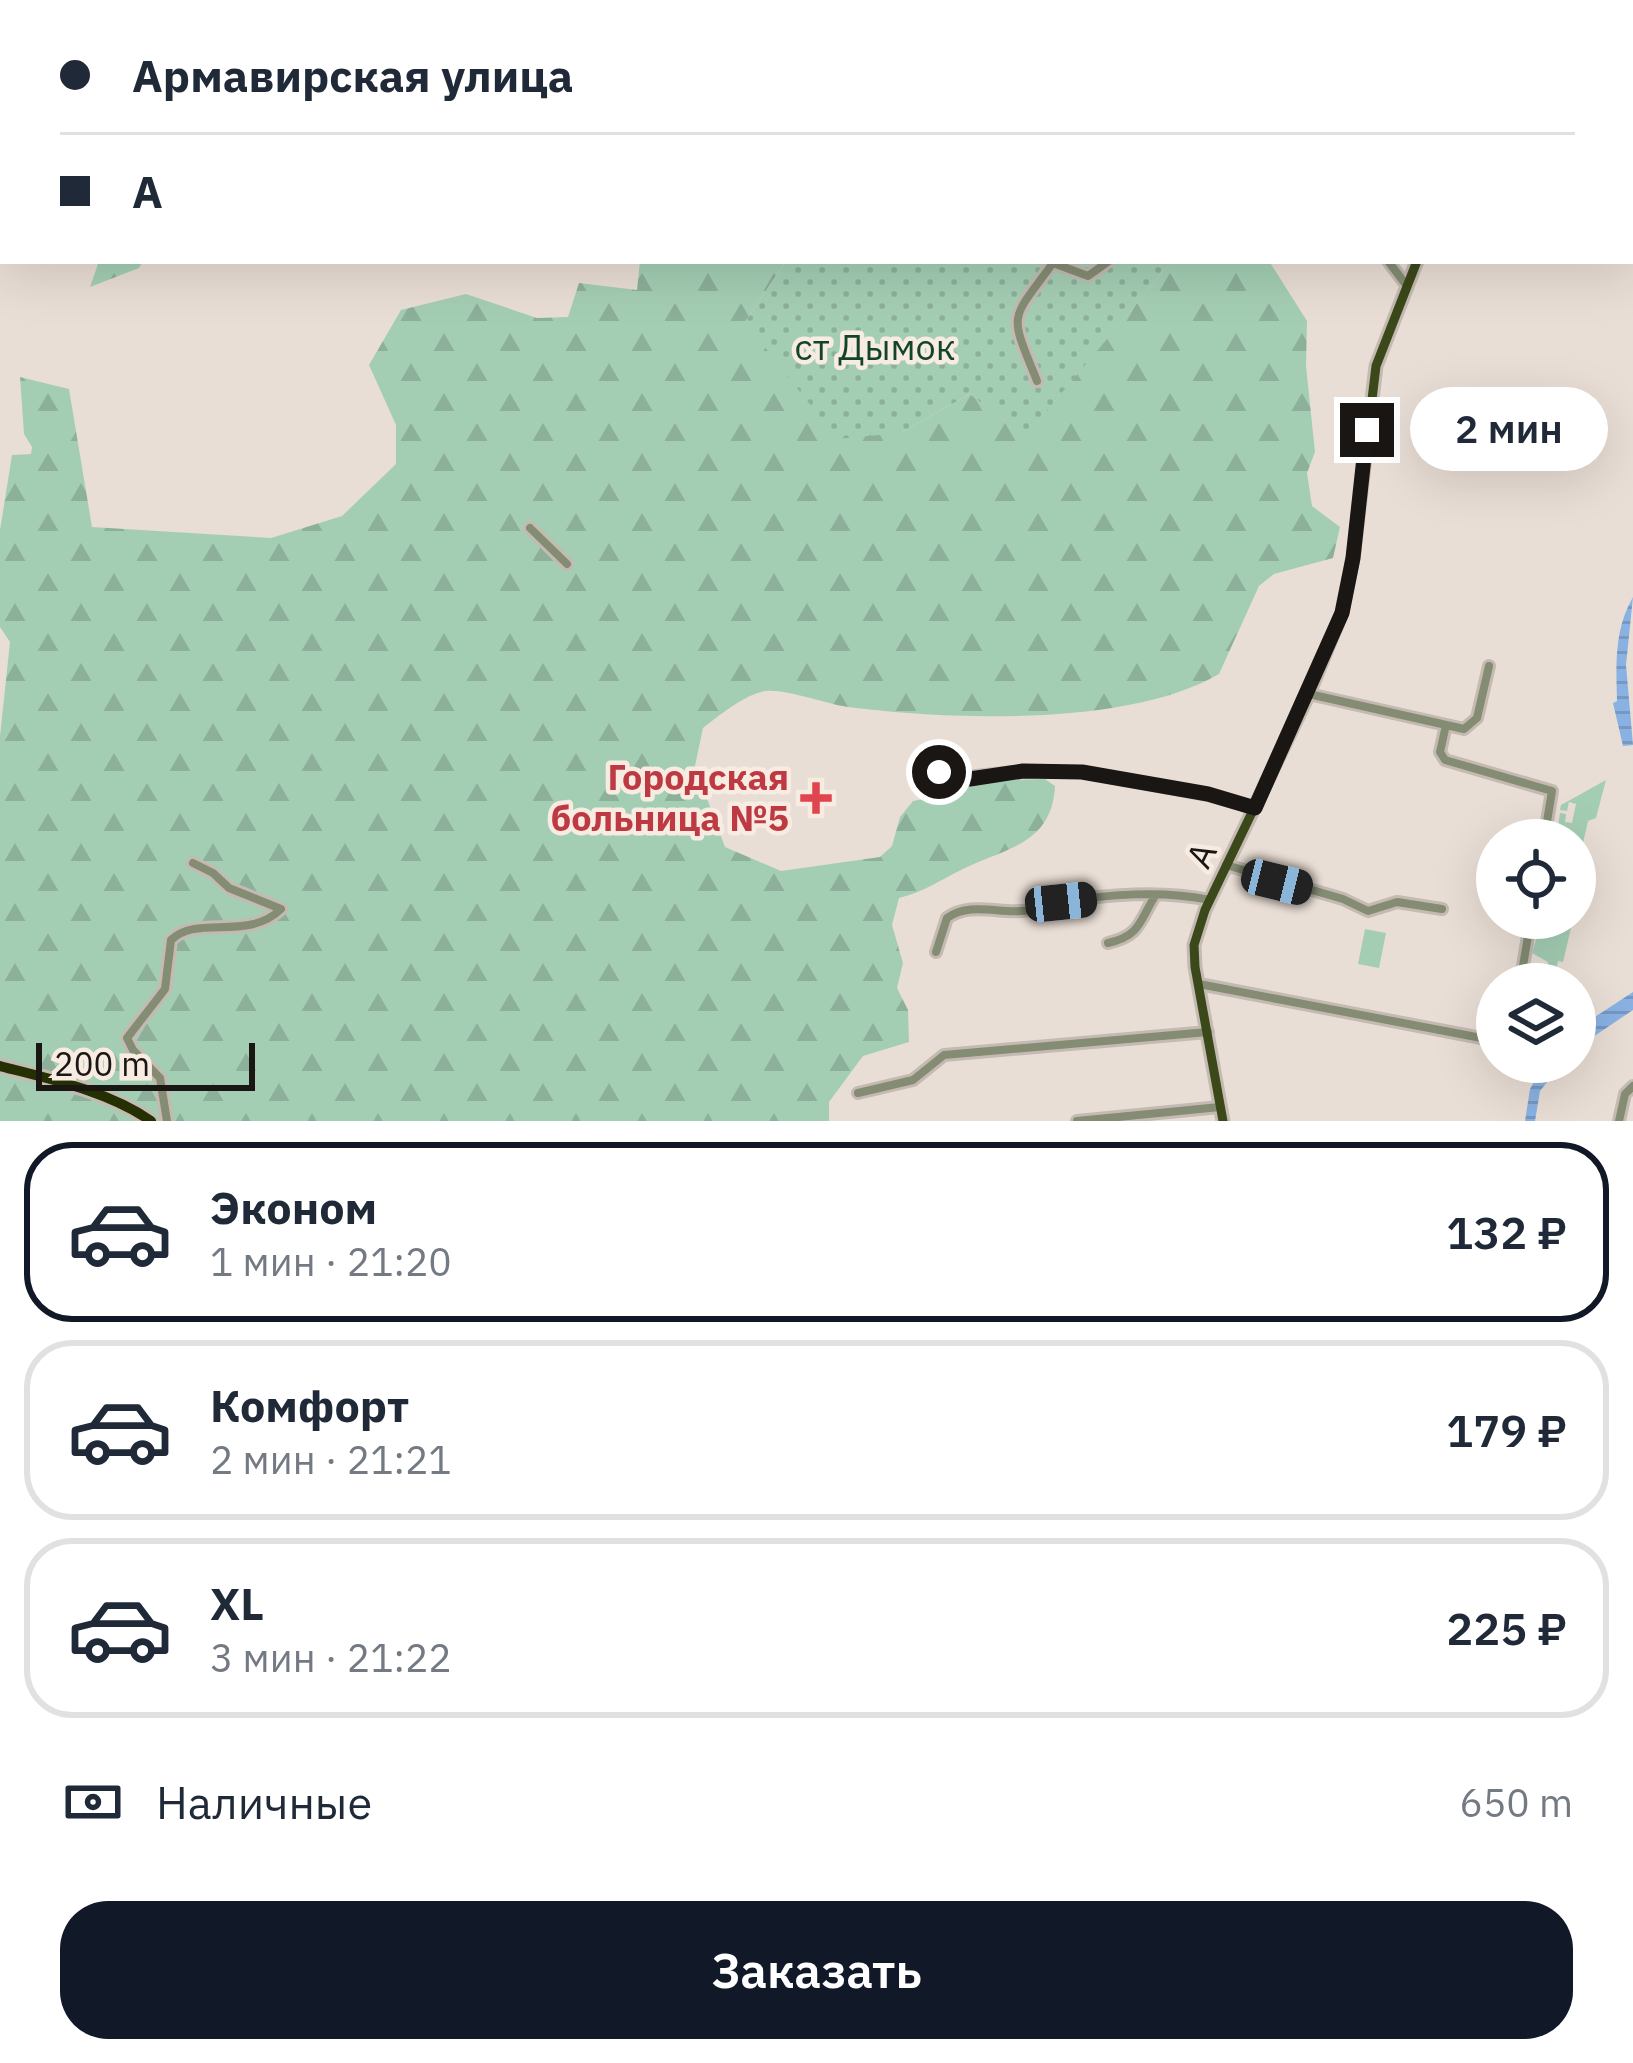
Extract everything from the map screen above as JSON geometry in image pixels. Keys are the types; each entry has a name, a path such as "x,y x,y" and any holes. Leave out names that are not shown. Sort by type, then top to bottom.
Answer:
{"highway":[{"path":"0,1066 134,1109 151,1121"}],"main road":[{"name":"A","path":"1223,1121 1194,944 1226,865 1309,694 1347,592 1373,384 1383,344 1416,264"}],"street":[{"path":"1037,380 1015,323 1019,309 1053,264"},
{"path":"1057,264 1088,276 1105,264"},
{"path":"1390,264 1407,286"},
{"path":"530,528 567,564"},
{"path":"1309,694 1464,729 1474,722 1489,666"},
{"path":"1446,725 1440,752 1444,760 1552,791 1547,819"},
{"path":"918,764 957,778 1023,771 1082,772 1208,794 1255,808"},
{"path":"167,1121 160,1078 128,1038 165,988 171,940 182,931 264,923 280,909 229,888 193,863"},
{"path":"1226,865 1343,898 1367,911 1396,902 1442,909"},
{"path":"936,952 947,918 968,909 1028,911 1061,902 1155,896 1210,900"},
{"path":"1108,943 1135,932 1155,896"},
{"path":"1199,984 1476,1036"},
{"path":"858,1093 913,1080 944,1055 1208,1032"},
{"path":"1619,1121 1625,1094 1633,1086"},
{"path":"1077,1121 1220,1107"}],"green space":[{"path":"98,264 141,264 139,268 90,287"},
{"path":"640,264 784,264 745,322 900,433 970,394 1025,436 1169,264 1271,264 1307,321 1306,366 1315,452 1307,473 1312,506 1340,527 1333,558 1274,574 1259,586 1219,674 1137,703 1038,715 937,715 848,707 766,691 741,701 703,728 695,766 725,847 781,871 880,857 892,846 900,817 913,801 944,795 967,781 1045,779 1055,786 1045,821 1022,843 899,898 892,925 903,963 897,988 908,1010 909,1042 863,1056 829,1102 829,1121 0,1121 0,736 10,642 0,627 0,530 12,455 31,454 32,447 24,434 20,377 69,389 92,527 271,538 342,516 396,464 396,425 369,365 401,310 466,294 537,318 568,317 579,283 637,290"},
{"name":"ст Дымок","path":"784,264 1169,264 1025,437 970,394 900,433 837,439 745,322"},
{"path":"1606,780 1596,818 1573,819 1576,804 1569,802 1567,811 1560,810 1561,805"},
{"path":"1365,929 1386,933 1379,968 1358,964"},
{"path":"1536,939 1568,939 1563,962 1548,963 1532,953"}],"water":[{"path":"1633,597 1626,665 1633,745 1623,746 1613,703 1617,701 1619,635"},
{"path":"1633,992 1633,1010 1596,1035 1596,1016"},
{"path":"1533,1083 1546,1083 1540,1091 1535,1121 1525,1121"}],"place":[{"name":"Городская больница №5","path":"816,798"}],"route":[{"path":"939,772 970,779 1023,771 1082,772 1208,794 1255,808 1342,613 1367,430"}]}
